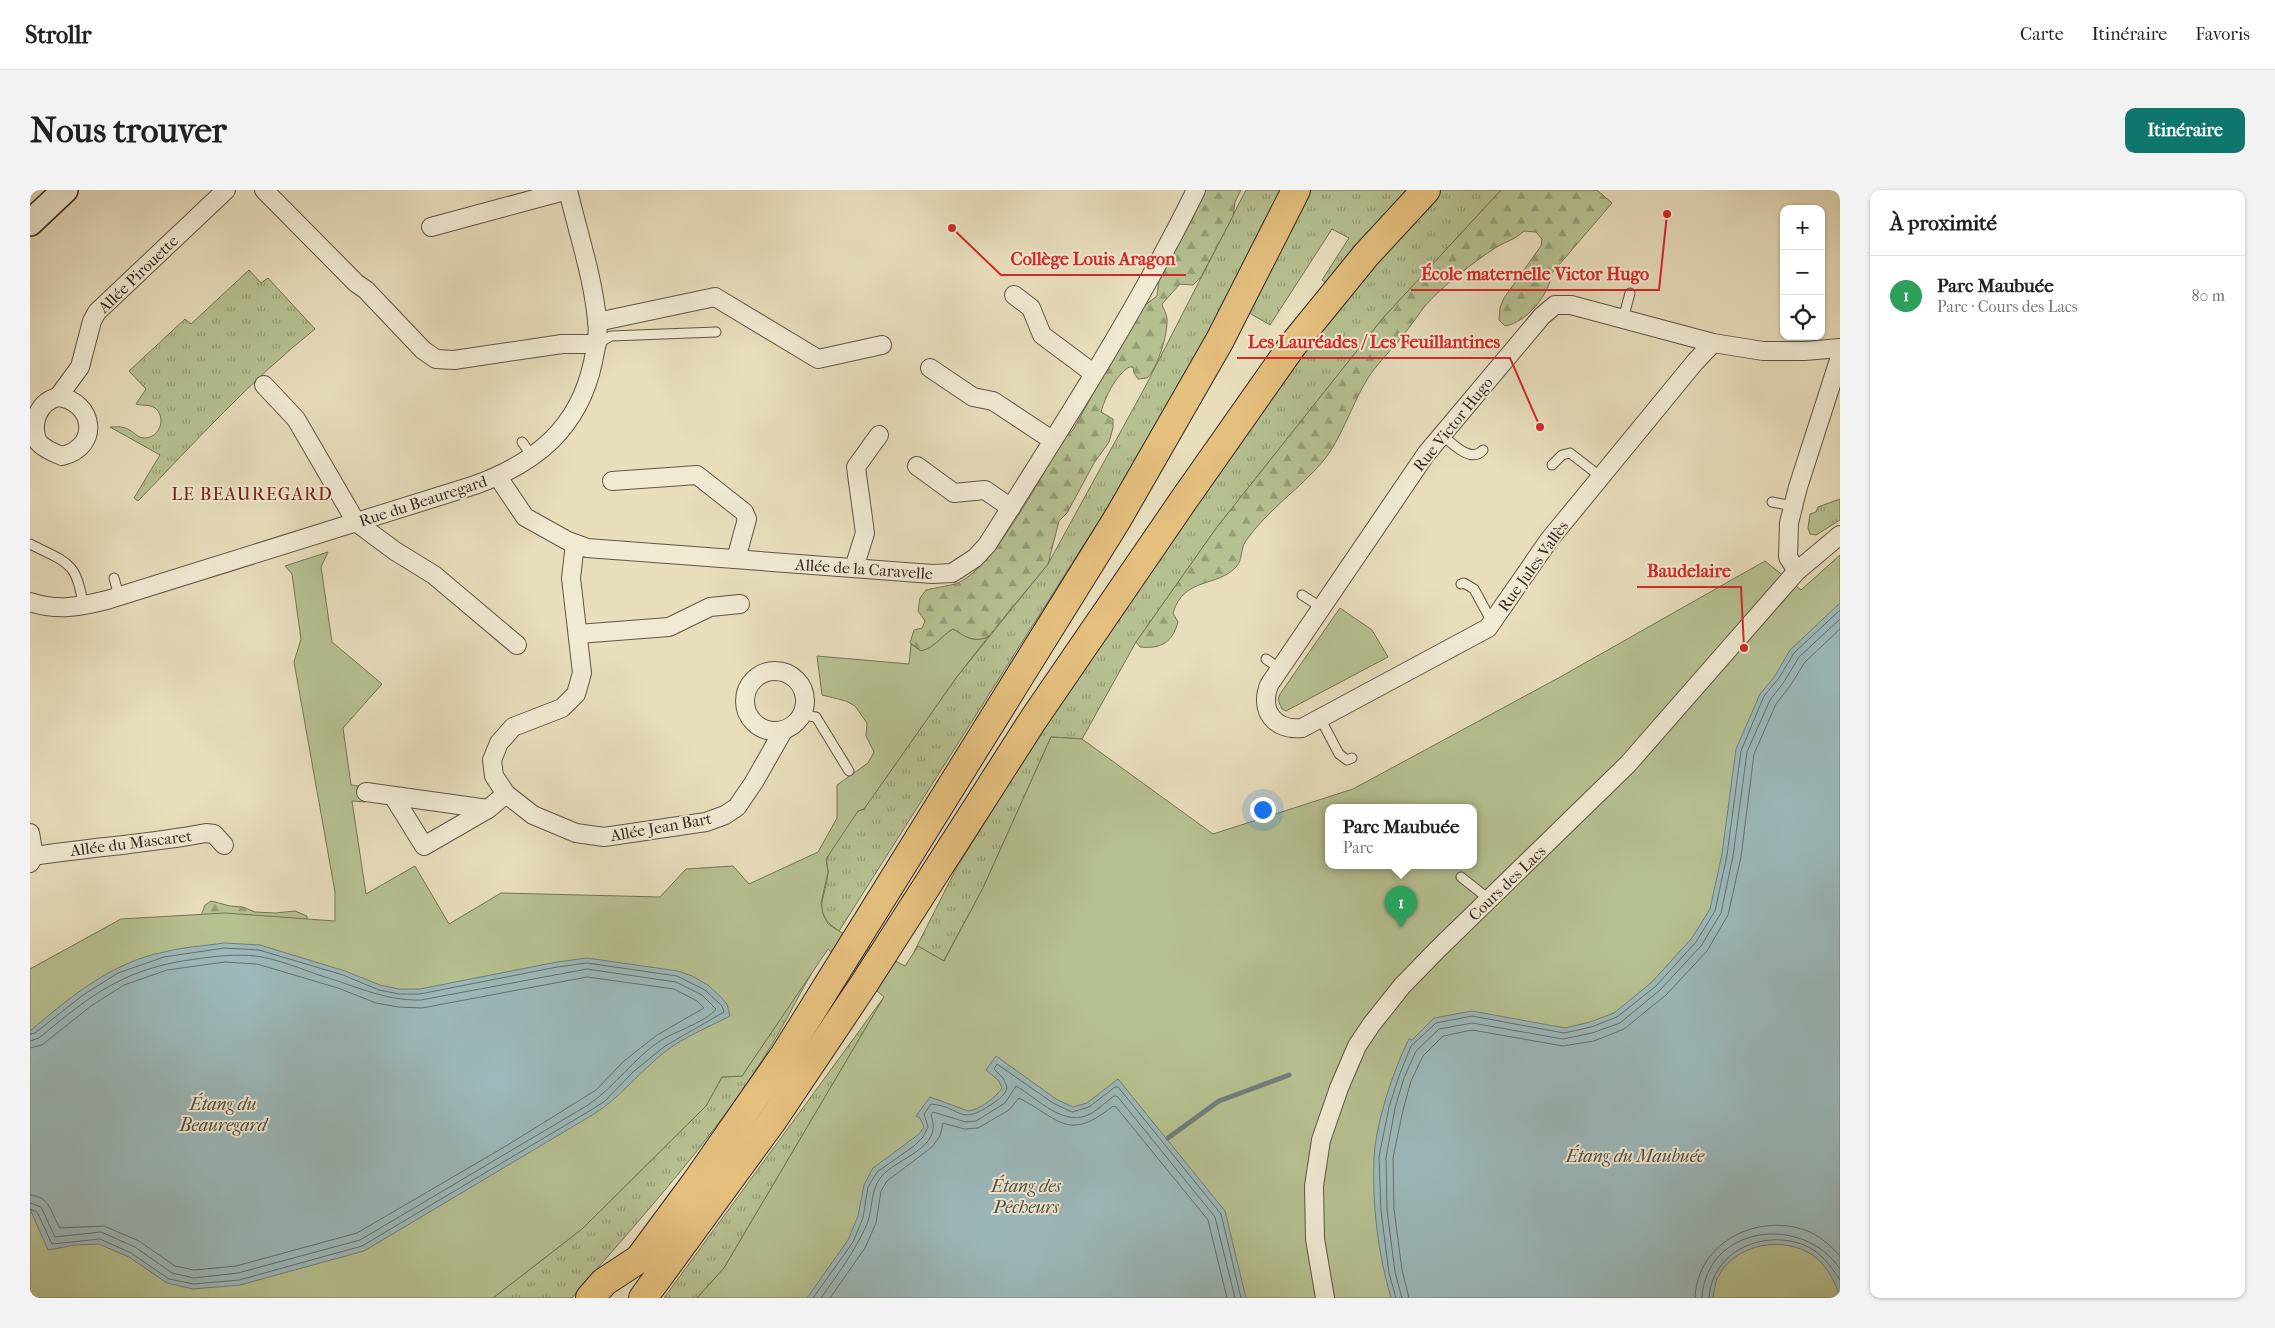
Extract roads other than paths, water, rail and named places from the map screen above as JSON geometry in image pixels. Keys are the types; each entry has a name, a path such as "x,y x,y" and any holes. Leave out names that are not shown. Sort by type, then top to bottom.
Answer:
{"highway":[{"path":"608,1298 696,1182 784,1054 1051,629 1171,428 1220,340 1296,190"},
{"path":"643,1298 719,1197 778,1113 864,984 1033,720 1292,346 1360,261 1426,190"},
{"path":"590,1298 604,1282 638,1259"}],"main road":[{"path":"30,223 65,190"}],"street":[{"name":"Allée Pirouette","path":"58,397 80,367 92,322 97,312 226,190"},
{"path":"264,190 356,283 366,290 423,350 436,359 454,360 562,344 596,344"},
{"path":"431,227 568,190"},
{"name":"Rue du Beauregard","path":"30,602 58,608 83,605 119,596 498,477 533,457 553,440 574,411 590,375 596,344 597,322 568,190"},
{"name":"Allée de la Caravelle","path":"498,477 525,517 575,544 602,550 932,574 952,573 975,558 987,546 1093,373 1178,226 1196,190"},
{"path":"1014,295 1031,308 1042,335 1093,373"},
{"path":"597,322 715,296 818,359 882,345"},
{"name":"Rue Victor Hugo","path":"1302,728 1292,729 1281,724 1272,717 1267,709 1265,697 1276,665 1322,608 1426,454 1542,316 1555,305 1572,305 1713,343 1763,351 1810,351 1840,348"},
{"name":"Rue Jules Vallès","path":"1302,728 1488,628 1549,540 1694,362 1713,343"},
{"path":"1797,571 1792,565 1788,548 1789,523 1840,357"},
{"path":"930,368 973,397 993,401 1052,440"},
{"path":"264,385 296,419 356,522 395,551 434,574 517,645"},
{"path":"854,568 865,533 856,467 879,435"},
{"path":"917,466 954,493 985,490 1011,508"},
{"path":"612,481 697,476 744,512 748,519 736,560"},
{"name":"Cours des Lacs","path":"1325,1298 1315,1239 1314,1186 1321,1140 1339,1088 1357,1046 1386,1004 1432,955 1628,764 1797,571 1840,535"},
{"name":"Allée Jean Bart","path":"575,544 571,578 582,673 576,694 562,708 513,727 499,743 492,760 494,776 506,794 532,814 576,833 604,837 706,822 725,816 737,807 754,782 783,731 798,722 802,714"},
{"path":"578,634 669,627 710,607 740,604"},
{"path":"783,731 763,729 755,724 749,716 745,707 745,697 748,687 754,679 772,671 790,675 802,688 805,697 802,714"},
{"path":"366,792 488,809"},
{"path":"393,796 424,846 488,809 506,794"},
{"name":"Allée du Mascaret","path":"30,833 32,860 113,845 158,842 206,833 214,834 224,845"}],"lane":[{"path":"1623,319 1630,293"},
{"path":"596,344 611,336 716,332"},
{"path":"1442,435 1468,454 1477,454 1483,450"},
{"path":"522,442 533,457"},
{"path":"1552,465 1562,455 1570,453 1601,478"},
{"path":"1772,502 1793,506"},
{"path":"30,544 70,566 80,582 83,605"},
{"path":"114,578 119,596"},
{"path":"1461,584 1468,584 1474,589 1492,622"},
{"path":"1302,594 1322,608"},
{"path":"802,714 816,717 849,771"},
{"path":"1320,718 1339,754 1347,760 1352,758"},
{"path":"1461,877 1490,900"}],"water":[{"name":"Étang du Maubuée","path":"1840,603 1840,1298 1830,1275 1814,1256 1802,1249 1774,1244 1760,1246 1747,1251 1724,1267 1717,1279 1713,1298 1391,1298 1386,1281 1377,1229 1374,1193 1375,1143 1382,1112 1397,1065 1409,1039 1412,1040 1434,1018 1472,1011 1565,1028 1590,1022 1614,1013 1652,982 1692,938 1710,909 1722,854 1736,749 1760,694 1775,676 1790,650"},
{"name":"Étang du Beauregard","path":"224,943 260,945 345,971 380,985 399,989 420,989 557,962 587,958 678,971 708,985 727,1004 730,1016 666,1051 613,1100 594,1114 364,1251 240,1285 193,1289 167,1283 129,1257 99,1244 75,1245 48,1250 30,1209 30,1031 76,994 127,964 171,950"},
{"name":"Étang des Pêcheurs","path":"996,1056 1056,1099 1073,1107 1087,1103 1118,1079 1225,1211 1246,1298 807,1298 848,1240 858,1216 864,1185 873,1168 919,1134 924,1127 920,1118 916,1116 930,1097 968,1111 982,1106 992,1099 1002,1088 999,1081 986,1070"}],"waterway":[{"path":"1168,1138 1219,1101 1289,1075"}],"place":[{"name":"École maternelle Victor Hugo","path":"1667,214"},
{"name":"Collège Louis Aragon","path":"952,228"},
{"name":"Les Lauréades / Les Feuillantines","path":"1540,427"},
{"name":"Baudelaire","path":"1744,648"},
{"name":"Parc Maubuée","path":"1401,927"}],"district":[{"name":"LE BEAUREGARD","path":"252,494"}]}
